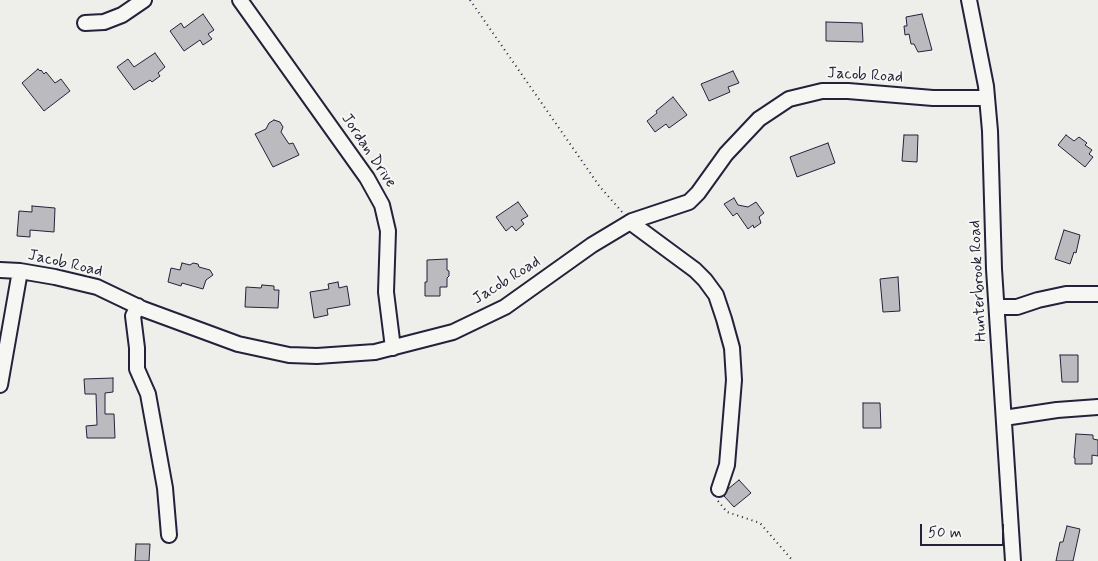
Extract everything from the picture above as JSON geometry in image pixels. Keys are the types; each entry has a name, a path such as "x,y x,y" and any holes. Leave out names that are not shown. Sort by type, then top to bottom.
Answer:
{"street":[{"path":"85,23 104,22 122,15 144,0"},
{"name":"Jordan Drive","path":"240,0 367,178 379,199 385,214 388,231 386,292 393,348"},
{"name":"Hunterbrook Road","path":"968,0 987,98 997,307 1013,561"},
{"name":"Jacob Road","path":"0,270 20,271 55,277 97,287 138,306 238,344 290,355 317,356 375,352 453,332 505,307 592,245 630,222 689,202 698,193 726,154 759,119 789,99 822,91 848,91 933,98 987,98"},
{"path":"630,222 695,270 705,280 716,295 724,318 732,348 734,380 727,465 719,489"},
{"path":"0,385 20,271"},
{"path":"997,307 1017,307 1066,294 1098,294"},
{"path":"138,306 134,316 137,369 148,394 165,488 170,535"},
{"path":"1004,418 1057,410 1098,407"}],"path":[{"path":"470,0 600,187 630,222"},
{"path":"719,489 717,500 727,512 760,523 793,561"}],"building":[{"path":"203,14 214,30 208,34 212,39 203,45 200,40 184,51 170,31 181,23 184,28"},
{"path":"922,14 932,50 918,52 914,44 911,44 909,34 905,35 904,26 907,26 906,17"},
{"path":"826,22 862,23 863,42 826,41"},
{"path":"155,53 165,67 158,73 160,76 134,90 117,67 128,59 134,67"},
{"path":"38,69 44,74 46,72 55,83 61,79 70,91 44,111 22,83"},
{"path":"733,71 739,83 728,87 730,92 709,101 701,84"},
{"path":"673,97 687,115 669,128 666,124 655,132 647,121"},
{"path":"274,120 280,122 283,127 281,132 289,144 293,143 299,155 273,167 255,134 266,129 269,123"},
{"path":"904,135 918,135 917,162 902,161"},
{"path":"1066,135 1074,141 1079,137 1092,150 1089,154 1093,157 1085,167 1058,145"},
{"path":"828,143 835,163 797,177 790,157"},
{"path":"734,198 738,205 748,207 756,202 764,213 759,217 761,223 754,228 753,225 748,229 737,213 733,216 724,204"},
{"path":"518,202 528,216 521,220 524,224 516,231 512,226 506,231 496,217"},
{"path":"32,206 55,208 54,232 30,230 30,237 17,236 19,211 32,212"},
{"path":"1064,230 1080,235 1076,253 1074,252 1070,264 1055,259"},
{"path":"447,259 449,276 447,278 447,287 440,287 440,296 425,296 427,260"},
{"path":"182,263 198,264 199,267 210,270 213,275 206,280 203,289 182,283 181,286 168,282 171,268 180,270"},
{"path":"898,277 900,311 883,312 880,279"},
{"path":"338,282 339,288 347,286 350,305 327,309 328,315 314,318 310,292 329,289 328,284"},
{"path":"262,285 274,286 274,290 279,290 278,308 245,307 246,287 261,288"},
{"path":"1060,355 1078,355 1078,382 1062,382"},
{"path":"113,378 113,392 105,393 105,414 114,414 115,438 87,438 86,426 97,425 96,394 85,394 84,379"},
{"path":"863,403 880,403 881,428 863,428"},
{"path":"1076,434 1093,435 1093,439 1098,440 1098,456 1092,455 1092,464 1075,464"},
{"path":"739,480 751,493 734,507 724,496 728,489"},
{"path":"1067,526 1080,529 1073,561 1056,561 1060,542 1063,542"},
{"path":"136,544 150,544 149,561 135,561"}]}
